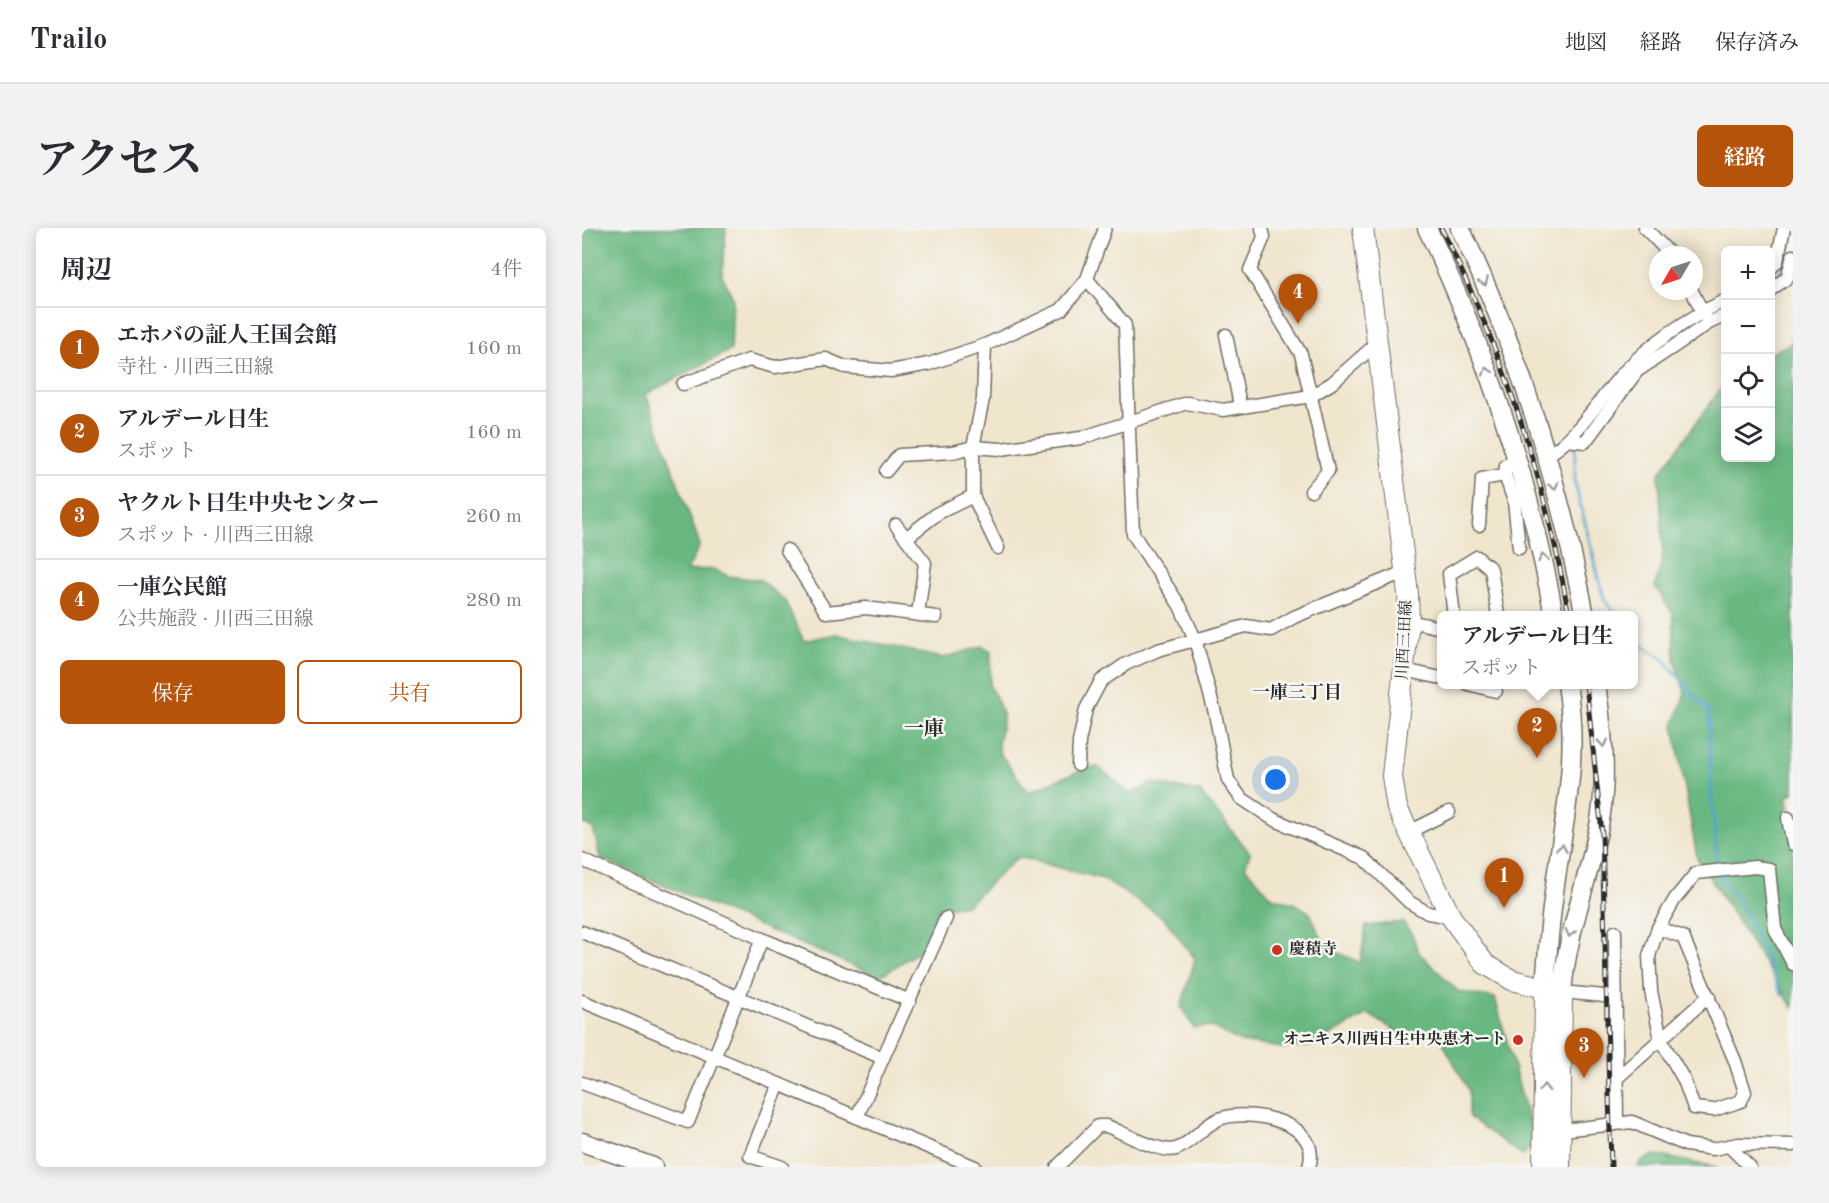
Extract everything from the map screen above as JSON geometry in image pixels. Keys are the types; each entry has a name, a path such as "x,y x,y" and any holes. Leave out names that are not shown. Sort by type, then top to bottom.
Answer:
{"main road":[{"name":"川西三田線","path":"1363,228 1409,621 1392,776 1397,808 1451,917 1485,964 1512,980 1554,991"},
{"path":"1543,1167 1552,1130 1554,991"},
{"path":"1552,1130 1560,1167"}],"street":[{"path":"684,384 749,360 775,367 826,359 845,366 891,371 929,364 985,345 1061,310 1087,279 1105,228"},
{"path":"1262,228 1264,237 1250,270 1301,354 1328,471 1311,490"},
{"path":"1427,228 1475,338 1511,468 1538,536 1553,611"},
{"path":"1460,228 1509,343 1546,455 1564,519 1584,611"},
{"path":"1645,228 1662,246"},
{"path":"1775,264 1778,261 1784,228"},
{"path":"1775,286 1787,278 1793,256"},
{"path":"1087,279 1125,325 1133,534 1180,606 1195,639 1215,713 1228,780 1241,798 1273,819 1364,858 1409,902 1428,913 1451,917"},
{"path":"1696,300 1705,317"},
{"path":"1479,525 1482,479 1546,455 1567,440 1640,355 1705,317 1721,303"},
{"path":"1705,317 1721,315"},
{"path":"1226,335 1240,405"},
{"path":"985,345 983,399 973,447 973,496 998,548"},
{"path":"886,471 899,455 953,452 973,447 1001,449 1081,438 1187,403 1223,410 1240,405 1311,396 1332,382 1375,345"},
{"path":"1511,468 1519,548"},
{"path":"906,538 938,513 973,496"},
{"path":"896,525 925,563 918,614"},
{"path":"787,550 826,612 866,608 936,617"},
{"path":"1454,611 1449,574 1477,557 1491,569 1497,611"},
{"path":"1078,765 1079,742 1086,709 1101,681 1126,664 1158,650 1246,626 1271,630 1294,617 1404,572"},
{"path":"1409,621 1437,627"},
{"path":"1404,670 1437,677"},
{"path":"1488,689 1496,691"},
{"path":"1554,991 1555,881 1571,785 1572,744 1567,689"},
{"path":"1554,991 1602,804 1604,748 1597,689"},
{"path":"1409,832 1449,812"},
{"path":"1788,818 1793,844"},
{"path":"582,860 910,1001"},
{"path":"1658,927 1683,937 1736,1061 1745,1092 1741,1101 1714,1110 1694,1108 1684,1080 1661,1040 1651,991 1649,956 1658,927 1675,899 1696,873 1755,867 1769,869 1775,929 1793,964"},
{"path":"1555,881 1558,889 1566,894 1581,891"},
{"path":"857,1118 946,918"},
{"path":"582,932 883,1058"},
{"path":"1615,932 1617,1123"},
{"path":"582,1083 688,1122 762,939"},
{"path":"1554,991 1616,997"},
{"path":"1617,1078 1709,996"},
{"path":"582,1001 857,1118 952,1163 975,1167"},
{"path":"779,1084 750,1156 782,1167"},
{"path":"1057,1167 1098,1126 1107,1126 1159,1148 1176,1149 1221,1118 1246,1115 1289,1124 1300,1131 1308,1146 1309,1167"},
{"path":"1552,1130 1632,1122 1686,1145 1713,1149 1729,1146 1793,1145"},
{"path":"582,1142 653,1167"},
{"path":"1729,1146 1750,1167"}],"green space":[{"path":"582,228 726,228 722,275 733,298 731,350 646,394 700,545 687,571 713,569 728,576 761,580 785,601 804,641 836,634 943,658 983,646 991,651 990,687 998,701 1003,718 998,744 999,752 1028,792 1086,768 1098,767 1131,794 1152,783 1200,792 1250,853 1245,867 1272,897 1296,904 1310,913 1321,937 1332,950 1360,963 1366,926 1403,922 1413,936 1418,952 1459,992 1495,998 1534,1140 1523,1156 1469,1117 1469,1091 1436,1030 1411,1040 1368,1014 1312,1046 1282,1048 1241,1042 1210,1026 1194,1028 1181,1007 1195,959 1164,918 1103,879 1018,857 967,905 937,909 926,947 879,977 600,858 593,828 582,823"},
{"path":"1793,338 1793,793 1786,797 1793,823 1793,1008 1697,858 1674,725 1685,693 1675,661 1673,614 1655,586 1663,555 1659,474 1721,389 1721,462 1775,462 1775,351 1791,343"},
{"path":"1654,1155 1717,1167 1638,1167 1640,1162"}],"waterway":[{"path":"1775,276 1782,269 1793,230"},
{"path":"1575,445 1575,483 1604,599 1613,611"},
{"path":"1638,642 1663,658 1709,712 1711,790 1718,868"},
{"path":"1720,874 1742,905 1782,995"}],"railway":[{"path":"1441,228 1484,321 1519,417 1548,516 1568,611"},
{"path":"1587,689 1602,833 1611,1167"}],"place":[{"name":"一庫公民館","path":"1298,324"},
{"name":"アルデール日生","path":"1537,758"},
{"name":"エホバの証人王国会館","path":"1504,908"},
{"name":"慶積寺","path":"1277,950"},
{"name":"オニキス川西日生中央恵オート","path":"1518,1040"},
{"name":"ヤクルト日生中央センター","path":"1584,1078"}],"district":[{"name":"一庫三丁目","path":"1297,693"},
{"name":"一庫","path":"924,730"}]}
